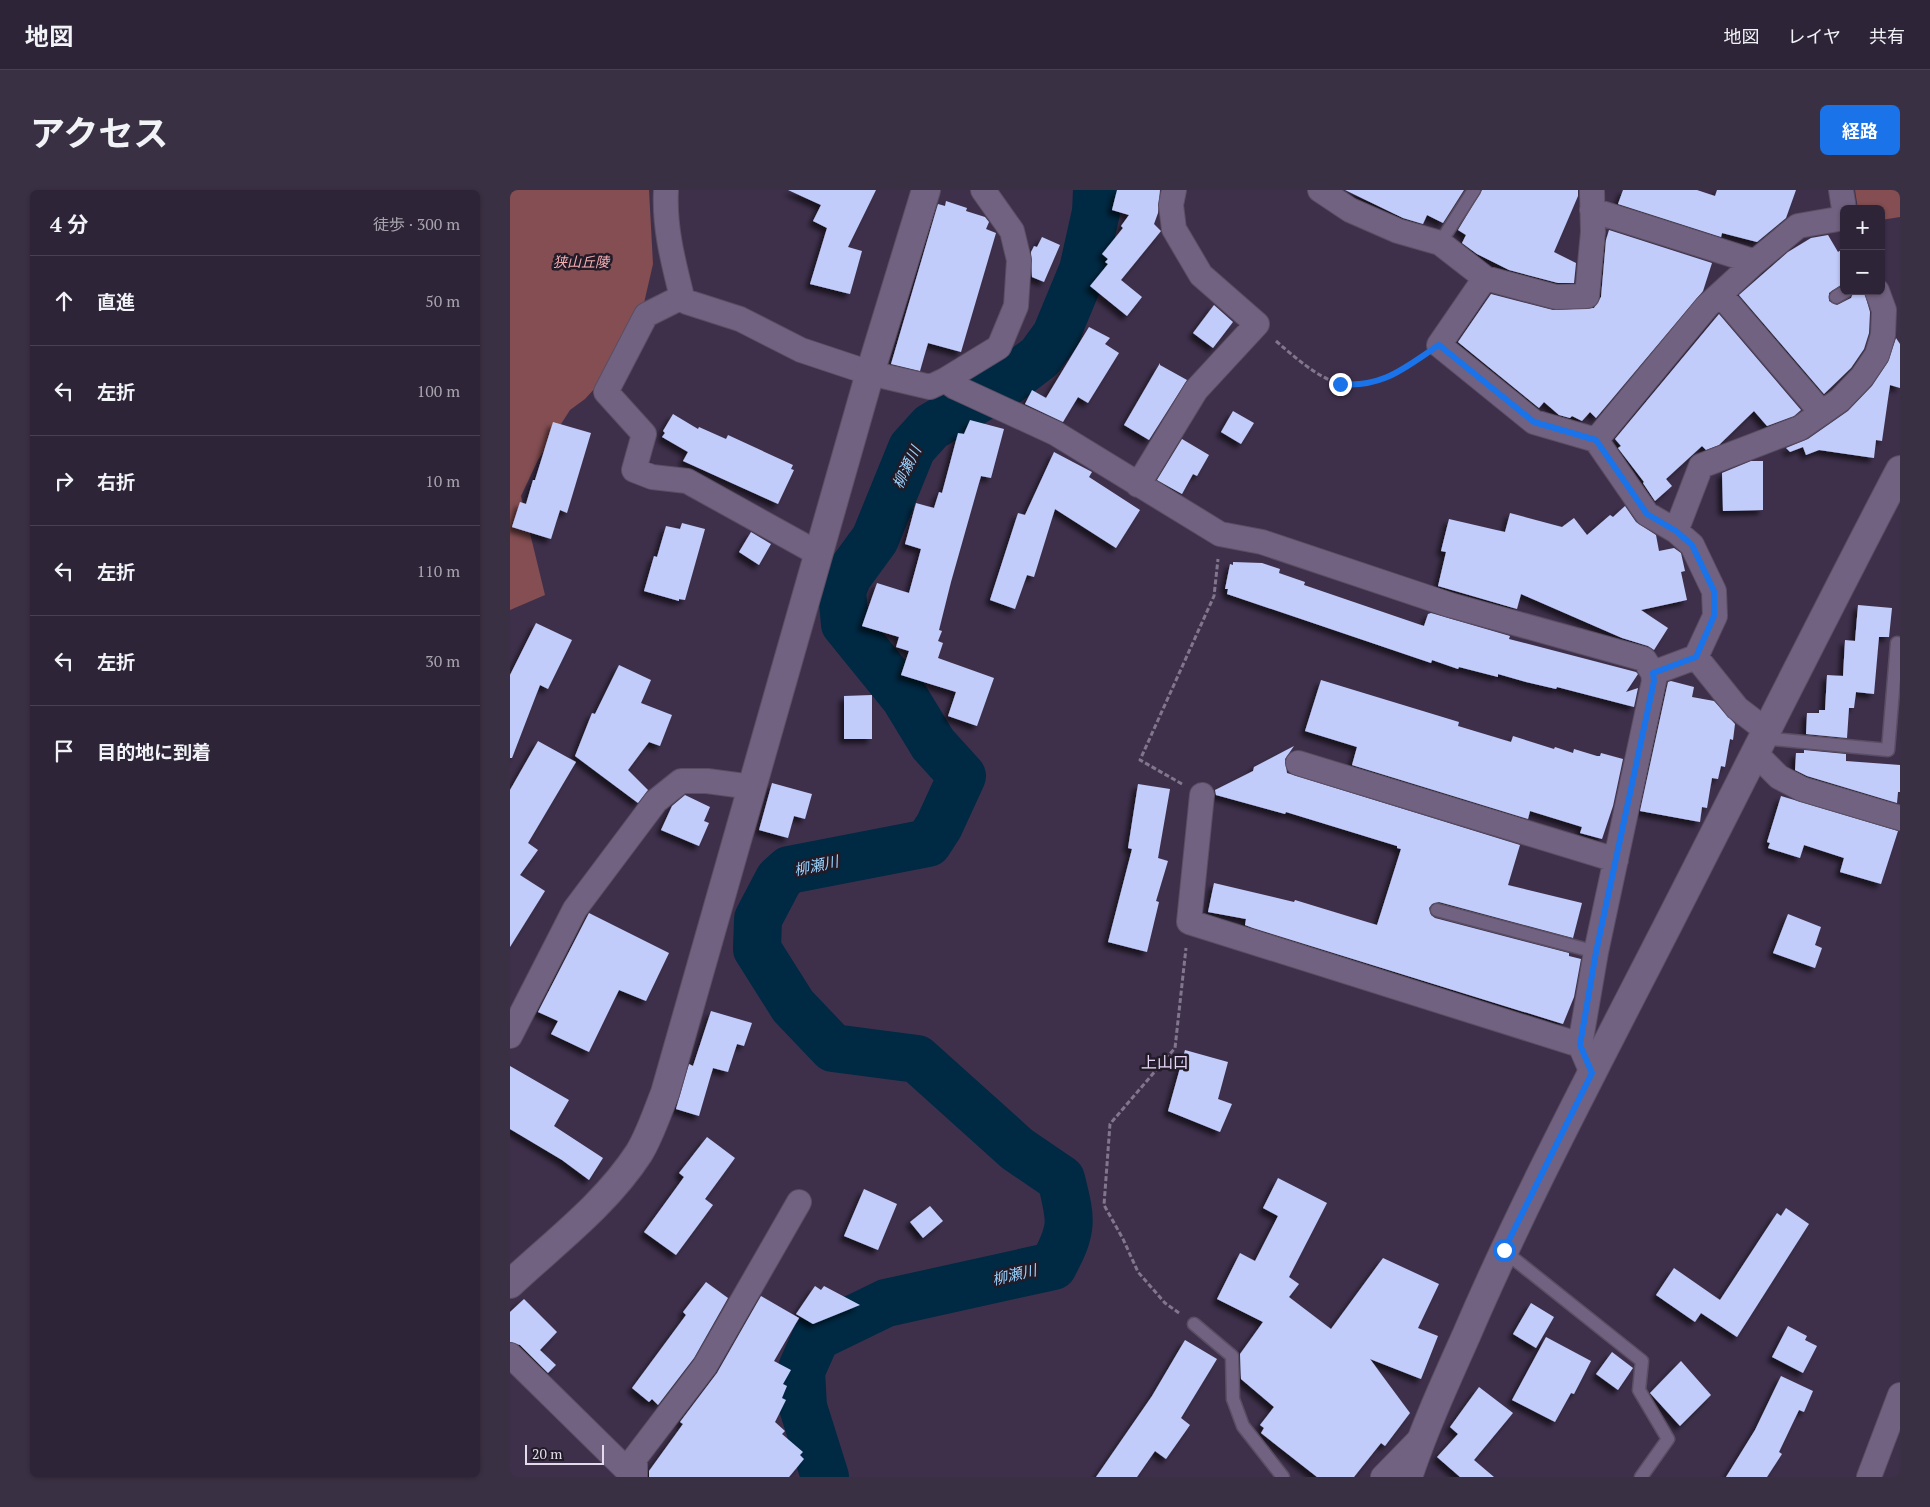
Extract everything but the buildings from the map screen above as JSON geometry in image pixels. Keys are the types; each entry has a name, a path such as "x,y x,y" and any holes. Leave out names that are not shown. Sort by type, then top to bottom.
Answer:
{"street":[{"path":"666,190 665,210 670,251 682,297 687,302 740,319 801,350 870,373 930,386 950,384 999,347 1016,306 1020,260 1012,230 984,190"},
{"path":"510,1284 599,1201 625,1172 647,1137 664,1093 870,373 926,190"},
{"path":"1138,485 1196,390 1257,324 1201,275 1174,229 1171,205 1174,190"},
{"path":"1841,190 1843,205"},
{"path":"1326,192 1350,210 1398,231 1440,243 1485,278 1556,297 1587,296 1593,232 1592,200 1755,262"},
{"path":"1596,440 1707,306 1755,262 1798,226 1840,219"},
{"path":"1485,278 1439,345 1534,422 1596,440 1647,514 1676,531 1692,545 1714,591 1714,616 1696,657 1653,673"},
{"path":"1720,294 1822,413"},
{"path":"1676,531 1701,466 1800,428 1840,400 1862,377 1877,354 1882,335 1884,310 1878,295"},
{"path":"682,297 646,315 606,392 644,434 634,470 652,477 687,481 819,554"},
{"path":"950,384 1055,433 1220,534 1262,542 1450,605 1644,659 1653,673 1654,681 1596,952 1580,1045 1592,1073"},
{"path":"1408,1477 1422,1437 1504,1250 1592,1073 1762,741 1798,665 1900,470"},
{"path":"1696,657 1738,708 1762,741 1779,777 1802,789 1900,818"},
{"path":"1298,763 1616,860"},
{"path":"510,1036 575,908 656,801 681,781 707,781 752,787"},
{"path":"1202,795 1189,922 1580,1045"},
{"path":"635,1477 635,1458 705,1366 799,1202"},
{"path":"510,1355 635,1477"},
{"path":"1869,1477 1900,1395"},
{"path":"1383,1477 1422,1437"}],"lane":[{"path":"1440,243 1474,190"},
{"path":"1762,741 1888,750 1897,643"},
{"path":"1437,910 1596,952"},
{"path":"1504,1250 1642,1361 1639,1390 1668,1439 1641,1477"},
{"path":"1194,1324 1232,1356 1233,1399 1243,1426 1283,1477"}],"path":[{"path":"1257,324 1301,362 1340,384 1372,384 1396,373 1439,345"},
{"path":"1202,795 1140,760 1214,596 1220,534"},
{"path":"1189,922 1175,1048 1110,1124 1104,1205 1138,1272 1166,1303 1194,1324"}],"green space":[{"name":"狭山丘陵","path":"510,190 649,190 653,264 644,303 596,387 585,399 570,410 538,460 521,496 545,595 510,610"},
{"path":"1855,190 1900,190 1900,217 1885,219 1885,205 1857,205"}],"waterway":[{"name":"柳瀬川","path":"825,1477 803,1407 801,1371 816,1337 886,1303 1053,1266 1065,1242 1069,1223 1061,1179 1017,1149 917,1059 833,1048 793,1006 757,949 758,919 779,879 789,870 928,843 939,826 962,776 933,744 905,698 845,624 842,591 848,576 875,539 912,448 931,427 1006,383 1040,357 1056,335 1083,270 1096,212 1097,190"}],"district":[{"name":"上山口","path":"1165,1062"}],"route":[{"path":"1340,384 1355,386 1372,384 1396,373 1439,345 1534,422 1596,440 1647,514 1676,531 1692,545 1714,591 1714,616 1696,657 1653,673 1654,681 1596,952 1580,1045 1592,1073 1504,1250"}]}
